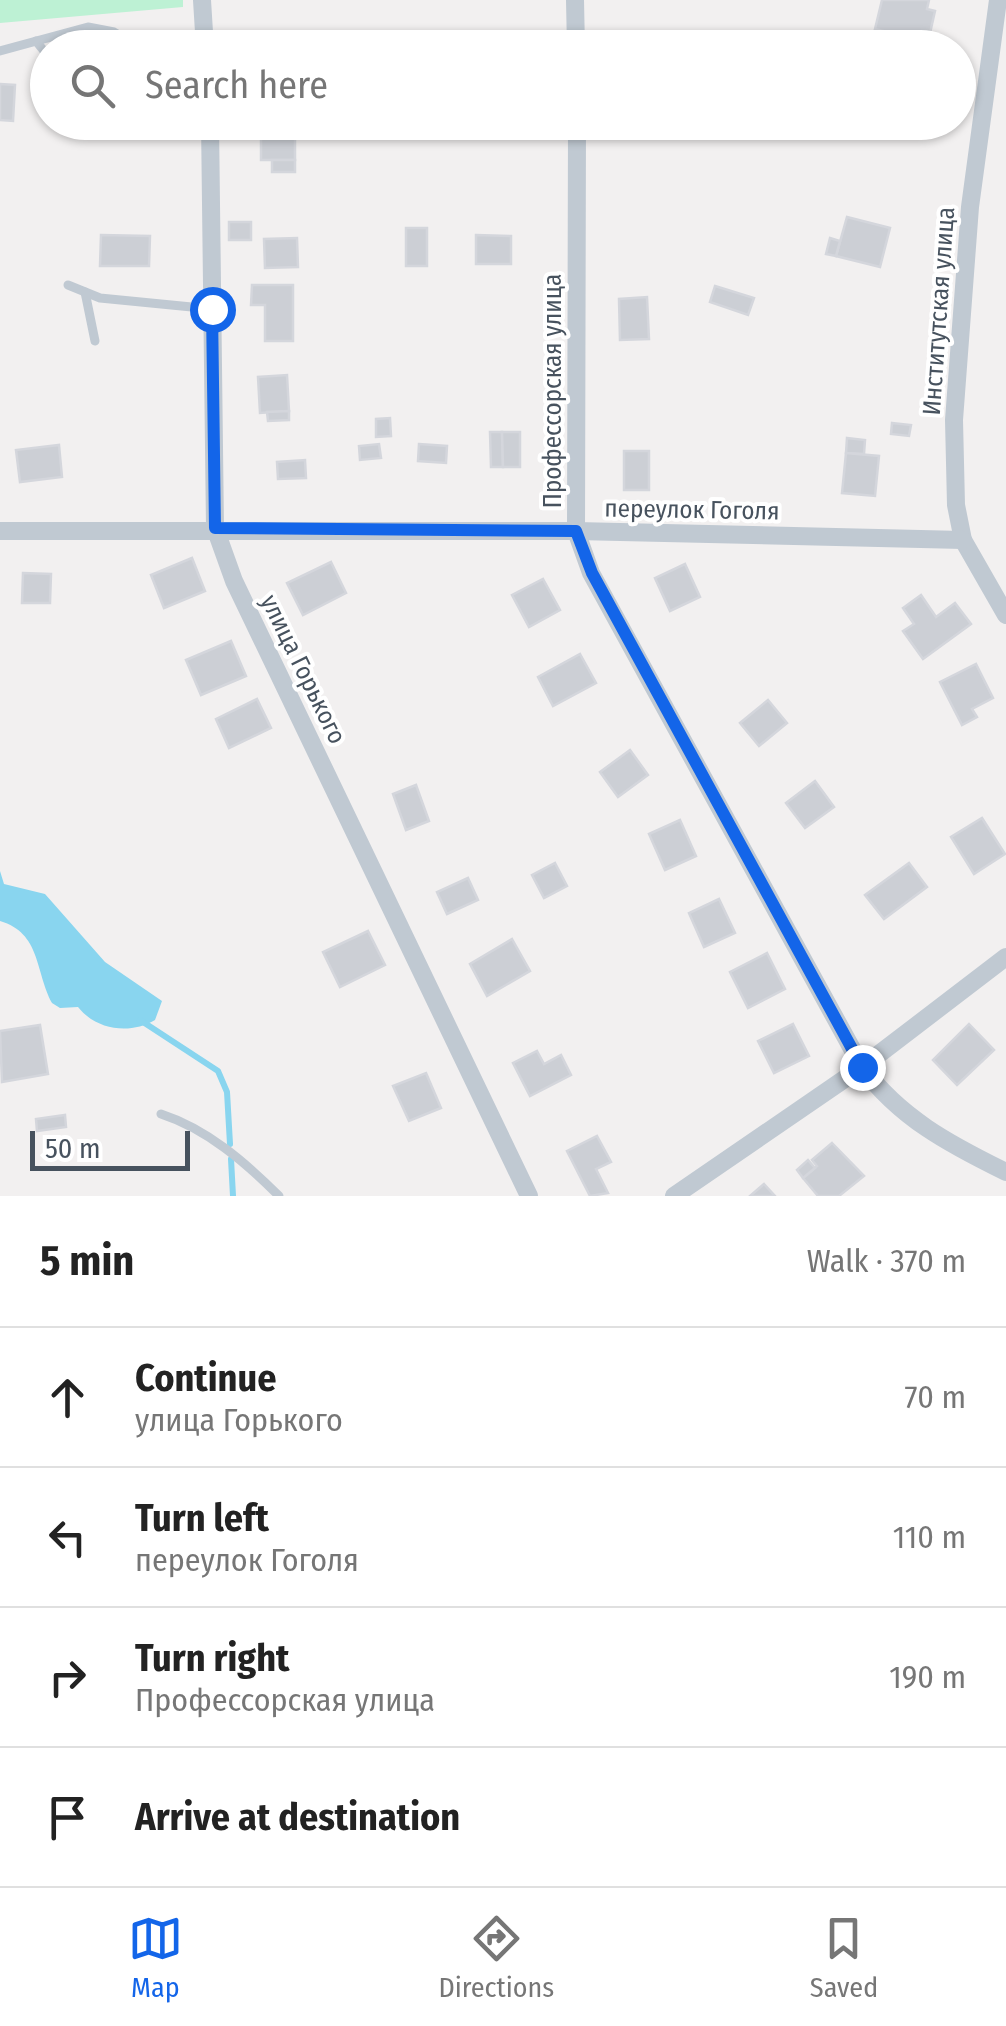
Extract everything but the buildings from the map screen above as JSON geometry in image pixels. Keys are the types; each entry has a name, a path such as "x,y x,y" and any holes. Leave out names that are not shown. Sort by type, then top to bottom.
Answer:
{"street":[{"path":"202,0 204,30"},
{"path":"575,0 576,30"},
{"name":"Институтская улица","path":"998,0 970,207 958,351 956,505 963,540 1006,615"},
{"name":"улица Горького","path":"210,140 215,528 234,582 529,1196"},
{"name":"Профессорская улица","path":"578,140 576,531 592,573 862,1067 884,1096 910,1119 1006,1172"},
{"name":"переулок Гоголя","path":"0,531 576,531 963,540"},
{"path":"674,1196 862,1067 1006,956"}],"lane":[{"path":"78,30 104,30"},
{"path":"0,50 30,43"},
{"path":"68,285 100,298 212,309"},
{"path":"85,292 95,341"},
{"path":"161,1114 188,1123 237,1156 279,1196"}],"green space":[{"path":"0,0 183,0 183,7 0,23"}],"water":[{"path":"0,871 4,884 45,894 105,962 162,1001 155,1020 135,1028 114,1028 94,1021 78,1007 60,1008 52,1003 30,944 23,934 0,921"}],"waterway":[{"path":"140,1020 218,1071 227,1092 230,1144"},
{"path":"231,1159 233,1196"}],"route":[{"path":"212,309 215,528 576,531 592,573 862,1067"}]}
